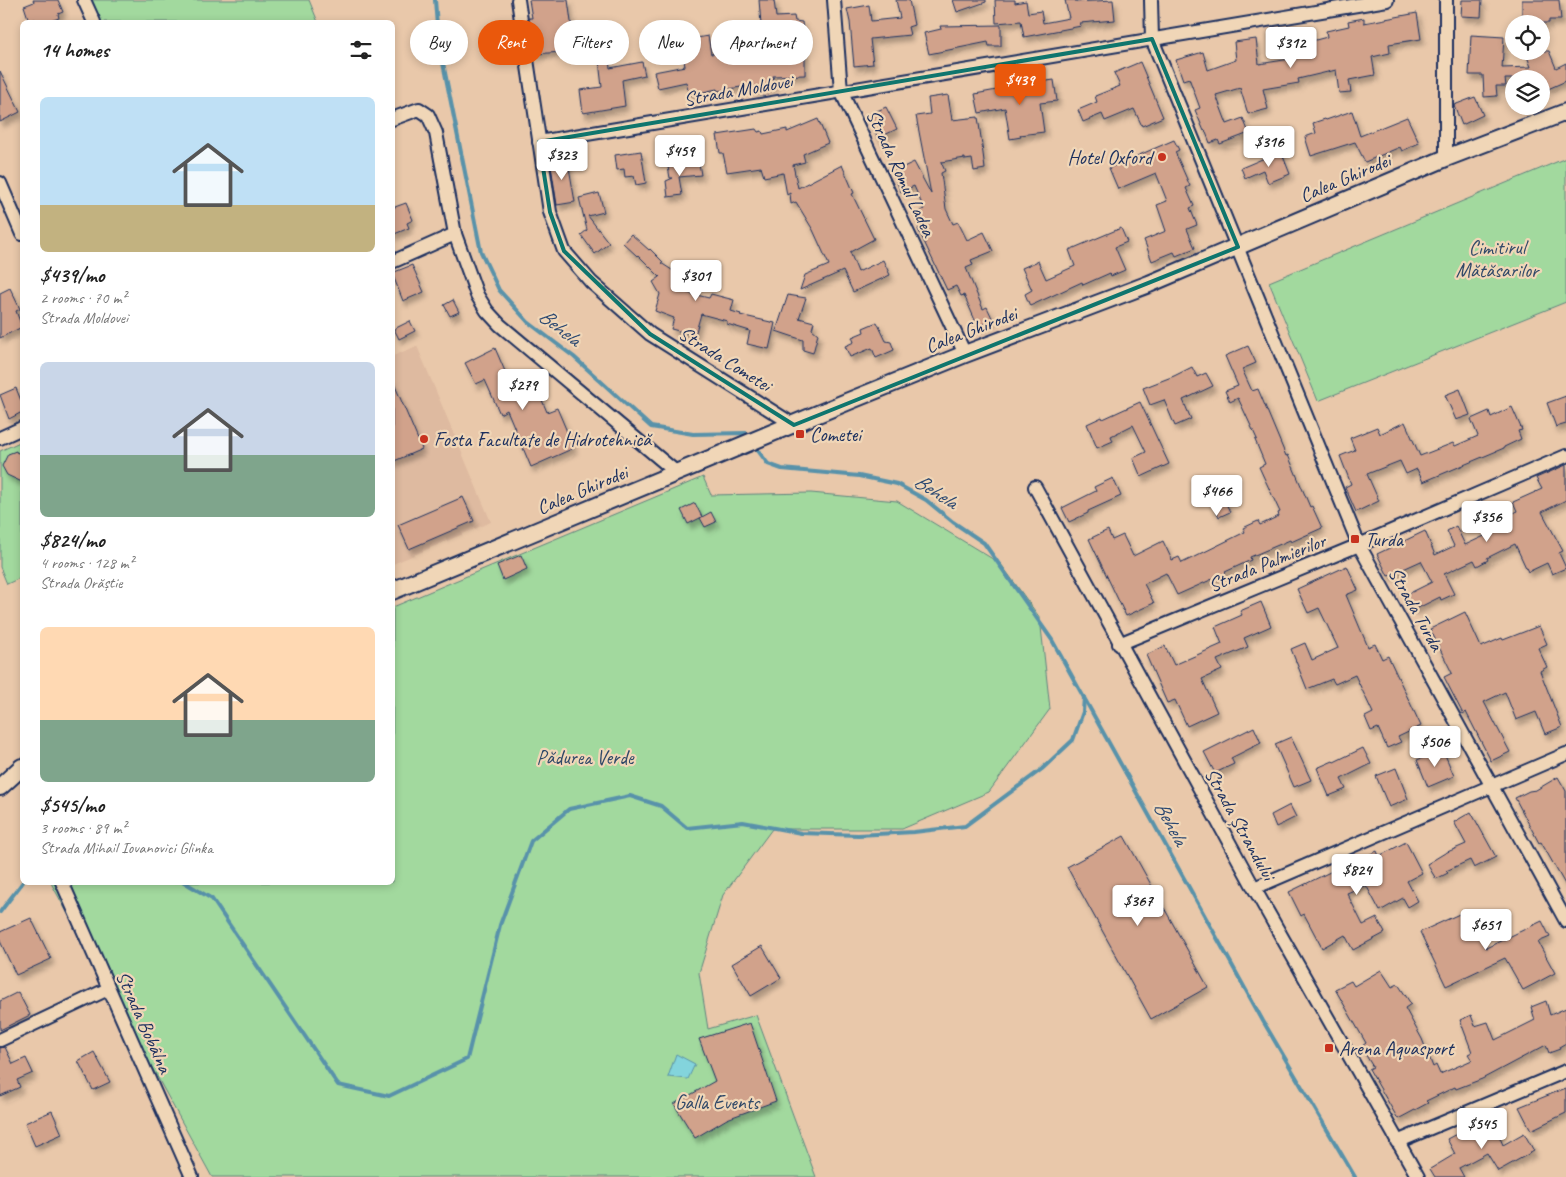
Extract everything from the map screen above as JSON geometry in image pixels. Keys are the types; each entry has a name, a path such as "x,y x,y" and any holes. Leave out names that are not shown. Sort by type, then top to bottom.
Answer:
{"street":[{"path":"84,0 93,20"},
{"name":"Strada Cometei","path":"518,0 550,212 564,251 592,282 650,334 794,425"},
{"name":"Strada Romul Ladea","path":"834,0 841,91 965,354"},
{"path":"1151,0 1152,39"},
{"name":"Strada Moldovei","path":"539,142 1387,0"},
{"path":"1446,0 1446,158"},
{"name":"Strada Turda","path":"1152,39 1359,545 1566,921"},
{"path":"395,118 418,109 428,115 436,133 455,234 477,295 487,311 500,325 677,473"},
{"name":"Calea Ghirodei","path":"395,590 965,354 1122,294 1238,247 1446,158 1566,112"},
{"path":"0,183 20,229"},
{"path":"395,261 455,234"},
{"path":"0,438 20,429"},
{"name":"Strada Palmierilor","path":"1119,644 1359,545 1566,456"},
{"name":"Strada Ștrandului","path":"1035,487 1119,644 1254,888 1418,1177"},
{"path":"1254,888 1566,754"},
{"path":"1,784 20,773"},
{"name":"Strada Bobâlna","path":"63,885 192,1177"},
{"path":"0,1040 108,989"},
{"path":"1397,1142 1566,1071"}],"highlighted area":[{"path":"1152,39 1238,247 794,425 650,334 564,251 550,212 539,142"}],"shaded area":[{"name":"Fosta Facultate de Hidrotehnică","path":"417,346 491,522 395,563 395,355"}],"green space":[{"path":"91,0 309,0 317,20 99,20"},
{"name":"Cimitirul Mătăsarilor","path":"1566,158 1566,302 1318,401 1269,282"},
{"path":"20,442 20,578 7,584 0,567 0,451"},
{"name":"Pădurea Verde","path":"703,477 711,495 811,493 897,501 1001,564 1040,618 1050,709 989,792 902,829 772,829 723,895 699,973 708,1029 756,1015 816,1177 212,1177 52,885 395,885 395,606"}],"water":[{"path":"676,1054 695,1064 688,1079 668,1077"}],"building":[{"path":"33,0 58,0 63,12 58,14 59,18 54,20 29,20 24,6 34,2"},
{"path":"529,0 568,0 571,20 554,20 554,53 544,53 544,20 529,20 529,18 532,18"},
{"path":"759,0 774,0 776,17 794,16 795,20 761,20"},
{"path":"896,0 909,0 914,25 908,27 910,35 870,39 873,64 854,66 847,9 869,5 871,21 900,18"},
{"path":"953,0 986,0 986,2 957,12"},
{"path":"995,0 1015,0 1015,3 1026,1 1028,13 1041,11 1043,23 1069,18 1065,0 1076,0 1076,2 1113,0 1115,20 1080,23 1081,26 1024,37 1021,21 996,23"},
{"path":"1462,0 1482,0 1481,17 1461,16"},
{"path":"1522,0 1559,0 1561,20 1550,20 1550,15 1522,15"},
{"path":"1417,13 1421,39 1389,44 1390,53 1372,57 1375,75 1349,80 1351,92 1339,93 1336,70 1298,79 1299,83 1263,89 1268,109 1248,114 1240,88 1216,95 1227,124 1243,118 1249,133 1220,144 1218,140 1210,143 1195,110 1200,108 1189,78 1183,80 1176,60 1203,52 1208,70 1236,60 1234,42 1256,39 1259,64 1296,58 1293,46 1327,37 1326,31 1349,26 1348,21 1364,18 1364,23"},
{"path":"1001,25 1001,46 989,46 988,42 929,54 924,33 941,29 940,26"},
{"path":"1471,35 1504,37 1502,68 1531,67 1528,60 1550,60 1550,53 1556,68 1566,63 1566,81 1550,88 1550,70 1505,70 1505,86 1496,86 1497,96 1484,97 1483,75 1469,75"},
{"path":"708,36 711,65 805,65 805,75 773,76 775,86 753,90 752,85 718,91 717,89 689,95 686,82 658,88 654,72 685,65 701,65 701,37"},
{"path":"1140,62 1163,117 1142,126 1134,109 1105,121 1102,114 1083,122 1078,110 1097,102 1095,96 1120,86 1114,73"},
{"path":"639,63 639,65 643,65 645,75 622,80 625,106 583,113 580,90 602,87 599,65 610,65 610,68"},
{"path":"0,71 20,112 0,122"},
{"path":"1054,80 1057,101 1040,103 1044,132 1020,135 1021,137 1010,139 1005,108 979,113 975,94"},
{"path":"948,95 952,120 978,117 981,138 985,169 974,171 972,159 965,160 965,158 941,162 945,171 941,173 946,209 953,224 958,222 967,240 984,232 993,251 971,260 973,265 966,268 983,309 987,307 993,320 978,327 964,295 961,296 956,286 947,290 918,229 920,227 914,214 924,209 914,186 901,192 893,172 914,162 931,194 916,116 930,114 928,98"},
{"path":"1475,97 1483,115 1462,125 1454,105"},
{"path":"886,107 897,129 878,138 868,115"},
{"path":"1352,111 1360,136 1407,117 1419,143 1402,151 1400,147 1365,162 1355,142 1311,156 1305,137 1316,133 1313,123"},
{"path":"818,119 828,143 803,154 805,162 793,165 798,188 842,165 854,193 852,194 874,239 850,252 858,272 883,260 890,275 853,292 843,271 800,290 805,275 829,265 813,230 796,202 791,204 790,193 787,195 783,173 764,177 761,167 727,172 723,153 720,153 717,135 756,129 758,132 762,131 763,134 787,129 787,132"},
{"path":"1174,140 1179,150 1175,152 1190,186 1186,188 1194,206 1190,208 1197,225 1187,229 1195,248 1176,256 1174,252 1152,261 1144,240 1166,231 1157,205 1167,201 1156,173 1118,189 1109,168"},
{"path":"641,151 646,183 636,185 634,176 625,177 624,169 617,170 615,155"},
{"path":"1281,151 1290,174 1268,183 1263,170 1245,178 1241,168"},
{"path":"567,156 575,202 557,205 550,159"},
{"path":"699,163 701,175 679,177 682,195 668,197 666,181 673,178 670,178 668,167"},
{"path":"599,193 604,212 588,216 609,243 595,254 581,235 587,230 579,198"},
{"path":"406,203 413,220 407,223 409,228 395,234 395,207"},
{"path":"1121,228 1127,242 1115,247 1125,270 1111,276 1110,273 1083,285 1082,282 1030,306 1025,294 1032,290 1022,268 1038,261 1046,279 1075,266 1069,250"},
{"path":"631,234 650,249 663,262 661,263 686,279 680,291 709,298 711,294 734,300 731,311 775,323 769,349 747,344 750,331 727,324 727,321 701,314 695,335 671,329 674,318 655,311 660,294 653,282 660,277 623,243"},
{"path":"412,265 424,292 403,301 395,281 395,272"},
{"path":"10,288 20,309 16,311 20,328 0,338 0,293"},
{"path":"788,295 806,298 799,318 814,322 812,329 818,334 813,353 803,350 803,340 776,331"},
{"path":"453,300 459,312 450,316 444,305"},
{"path":"410,321 415,331 399,339 395,328"},
{"path":"877,322 886,341 891,342 894,350 876,358 872,348 850,357 845,346 854,342 852,337 864,332 863,328"},
{"path":"1248,346 1256,363 1242,369 1252,391 1258,389 1286,456 1288,455 1310,507 1312,506 1322,528 1250,557 1251,560 1177,595 1166,573 1144,584 1154,603 1126,616 1089,539 1108,530 1112,540 1123,535 1133,556 1163,541 1172,560 1179,557 1182,563 1245,532 1243,528 1258,521 1260,525 1279,516 1278,513 1280,512 1259,467 1265,464 1255,440 1257,439 1238,398 1230,402 1225,391 1238,386 1225,356"},
{"path":"495,348 513,390 522,386 524,391 536,386 547,412 557,408 574,448 531,467 507,410 500,414 485,380 476,384 465,363"},
{"path":"1192,367 1197,377 1206,373 1213,386 1183,400 1191,419 1175,426 1164,400 1150,405 1143,388"},
{"path":"395,386 422,449 395,461"},
{"path":"16,388 20,398 20,413 9,419 0,395"},
{"path":"1460,389 1470,415 1456,420 1445,395"},
{"path":"1566,396 1566,424 1556,427 1547,403"},
{"path":"1140,402 1169,464 1141,477 1133,458 1146,452 1133,425 1111,436 1113,441 1097,448 1087,424 1102,417 1103,419"},
{"path":"1512,407 1522,430 1518,431 1521,439 1423,482 1417,469 1406,474 1400,461 1367,474 1379,501 1356,512 1345,487 1351,484 1340,456 1355,450 1350,438 1377,427 1380,434 1405,422 1420,456 1453,443 1455,446 1478,436 1471,419 1489,411 1491,417"},
{"path":"16,451 17,453 20,452 20,481 7,475 2,466 8,454"},
{"path":"1566,465 1566,500 1542,512 1563,551 1559,553 1566,568 1552,574 1547,563 1528,572 1515,544 1487,558 1488,560 1477,566 1474,560 1444,574 1454,594 1441,600 1440,597 1414,610 1406,595 1432,582 1421,561 1388,576 1377,554 1425,531 1435,555 1454,546 1447,531 1456,526 1465,545 1495,531 1491,523 1517,511 1513,502 1542,489 1536,478"},
{"path":"1113,478 1121,496 1069,522 1062,508 1096,491 1094,487"},
{"path":"1218,486 1230,512 1219,517 1207,491"},
{"name":"Fosta Facultate de Hidrotehnică","path":"463,497 474,521 409,549 398,525"},
{"path":"695,503 702,517 688,524 681,510"},
{"path":"711,512 716,522 705,527 700,518"},
{"path":"521,555 527,569 503,580 497,565"},
{"path":"1347,566 1358,590 1346,595 1368,647 1375,644 1382,659 1388,656 1421,726 1398,737 1401,742 1387,748 1378,728 1371,731 1365,717 1373,713 1355,675 1335,684 1332,679 1307,689 1291,649 1305,643 1312,660 1338,648 1319,608 1308,613 1297,589"},
{"path":"1261,602 1271,626 1244,638 1248,647 1217,660 1222,670 1202,679 1217,712 1187,726 1175,700 1167,703 1146,655 1165,646 1174,665 1222,644 1215,627 1242,615 1240,611"},
{"path":"1465,612 1481,647 1539,626 1547,644 1538,648 1547,667 1540,671 1562,727 1545,734 1536,712 1516,720 1505,692 1484,702 1510,752 1491,761 1466,712 1463,714 1444,677 1452,673 1430,629"},
{"path":"1254,727 1261,743 1231,758 1234,764 1215,773 1204,752"},
{"path":"1291,737 1311,780 1294,787 1275,744"},
{"path":"1363,748 1371,764 1341,779 1346,789 1329,796 1317,768"},
{"path":"1443,750 1454,776 1428,787 1417,760"},
{"path":"1396,768 1408,799 1389,807 1376,776"},
{"path":"1558,777 1566,791 1566,886 1541,842 1539,843 1515,798 1529,791 1536,790"},
{"path":"1290,805 1296,817 1276,827 1271,815"},
{"path":"1471,812 1496,857 1474,868 1470,860 1446,871 1448,873 1436,879 1427,864 1445,853 1466,844 1454,822"},
{"path":"1124,836 1208,987 1151,1019 1067,867"},
{"path":"1406,842 1422,873 1407,881 1418,901 1408,907 1403,898 1380,911 1366,885 1347,893 1363,925 1377,918 1385,933 1353,950 1345,935 1322,948 1304,914 1301,916 1289,892 1332,871 1361,861 1360,859 1377,851 1379,856"},
{"path":"1468,910 1486,948 1542,921 1550,937 1538,942 1555,973 1523,990 1505,958 1446,986 1420,932"},
{"path":"31,918 51,959 16,975 0,941 0,932"},
{"path":"762,946 781,978 751,996 732,964"},
{"path":"1381,970 1392,987 1398,984 1411,1004 1405,1008 1422,1039 1433,1067 1436,1065 1440,1074 1472,1060 1468,1054 1472,1052 1460,1020 1471,1015 1475,1026 1488,1022 1495,1040 1535,1020 1531,1007 1546,1001 1550,1015 1566,1008 1566,1043 1559,1047 1560,1049 1549,1053 1546,1045 1482,1079 1456,1089 1455,1087 1426,1101 1428,1103 1398,1119 1369,1069 1373,1067 1361,1047 1366,1043 1335,989 1351,981 1354,986"},
{"path":"18,992 30,1015 0,1030 0,1001"},
{"name":"Galla Events","path":"750,1023 776,1101 727,1119 695,1138 674,1104 715,1081 699,1039"},
{"path":"5,1047 13,1064 26,1058 33,1073 17,1080 20,1087 0,1096 0,1048"},
{"path":"94,1052 110,1082 93,1090 78,1061"},
{"path":"1566,1088 1566,1113 1531,1130 1519,1107"},
{"path":"52,1111 62,1134 35,1146 25,1123"},
{"path":"1493,1121 1503,1145 1524,1133 1534,1151 1498,1171 1487,1153 1459,1168 1464,1177 1435,1177 1430,1169 1455,1154 1447,1139 1464,1130 1465,1133"}],"waterway":[{"name":"Behela","path":"435,0 438,38 481,252 499,290 528,322 574,357 651,427 693,434 746,433 749,437"},
{"name":"Behela","path":"754,445 768,464 782,469 859,476 897,484 926,500 953,522 984,543 1052,640 1263,1021 1355,1177"},
{"path":"189,885 212,899 338,1085 389,1096 467,1059 500,925 531,841 569,809 630,796 661,806 687,828 743,822 801,833 858,835 914,832 965,826 1042,769 1073,740 1083,712 1084,697"},
{"path":"0,912 21,885"}],"place":[{"name":"Hotel Oxford","path":"1162,157"},
{"name":"Cometei","path":"800,434"},
{"name":"Fosta Facultate de Hidrotehnică","path":"424,439"},
{"name":"Turda","path":"1355,539"},
{"name":"Arena Aquasport","path":"1329,1048"}]}
